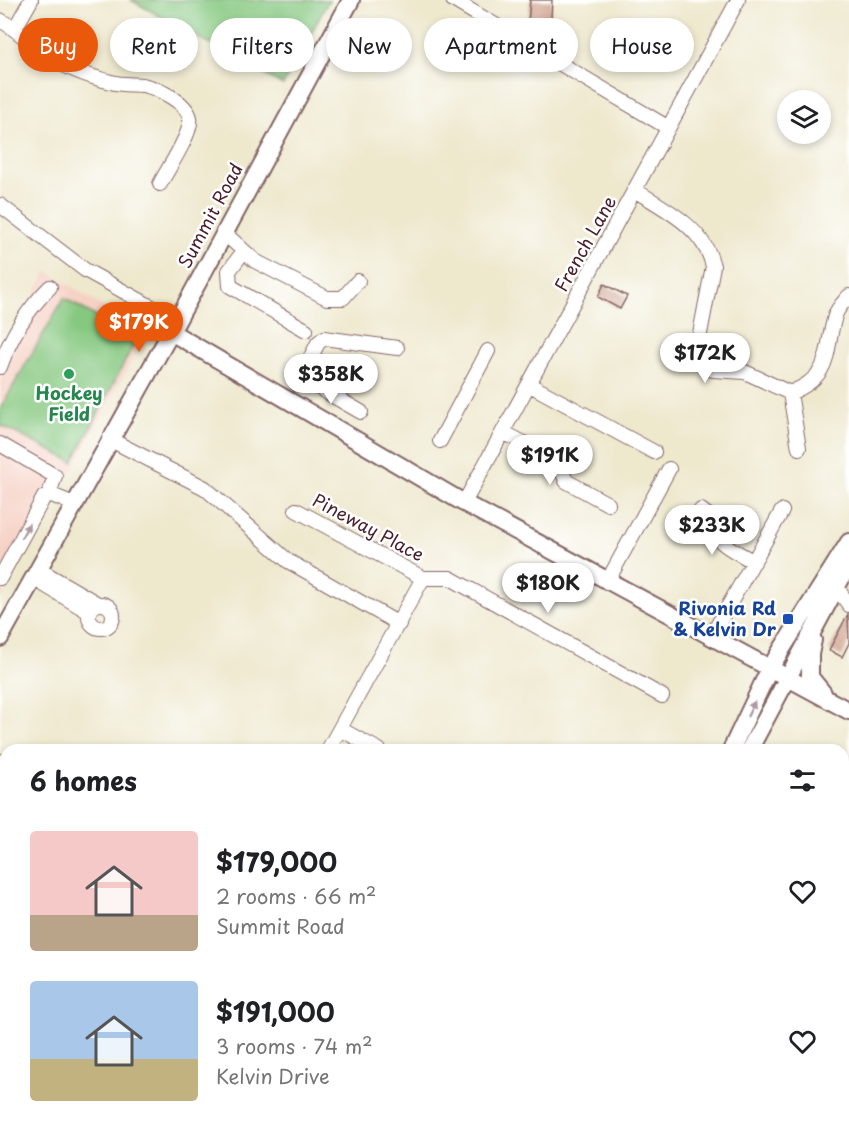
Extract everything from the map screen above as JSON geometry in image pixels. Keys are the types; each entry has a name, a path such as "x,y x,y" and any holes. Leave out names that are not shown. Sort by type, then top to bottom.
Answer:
{"main road":[{"name":"Summit Road","path":"0,638 174,326 351,0"},
{"path":"174,326 464,503 847,710"},
{"path":"734,744 770,668 849,542"},
{"path":"753,744 849,564"},
{"path":"819,619 810,654 810,677 818,690 847,710"}],"street":[{"path":"15,28 31,0"},
{"path":"453,0 667,127"},
{"name":"French Lane","path":"464,503 738,0"},
{"path":"0,20 15,28 49,57 81,73 119,84 146,86 171,98 185,109 190,117 189,128 160,184"},
{"path":"636,191 686,223 710,254 713,266 698,344 699,356 704,363 713,370 745,372 790,393"},
{"path":"0,205 85,270 174,326"},
{"path":"223,232 255,261 327,298 343,298 358,282"},
{"path":"243,252 229,271 230,286 306,330"},
{"path":"0,367 8,346 30,311 50,287"},
{"path":"790,393 815,379 828,358 835,314 849,296"},
{"path":"361,412 299,380 319,341 324,338 397,348"},
{"path":"440,441 489,351"},
{"path":"530,385 654,452"},
{"path":"790,393 799,448"},
{"path":"503,432 554,459 559,463 566,481 608,504"},
{"path":"109,439 206,488 288,561 399,624"},
{"path":"0,444 56,477 49,495 42,500 0,578"},
{"path":"607,582 669,469"},
{"path":"49,495 74,504"},
{"name":"Pineway Place","path":"296,510 423,578"},
{"path":"701,510 709,516 711,531 719,542 754,562"},
{"path":"711,637 782,511"},
{"path":"35,573 94,608"},
{"path":"331,744 423,578 441,576 455,581 662,696"},
{"path":"837,588 849,605"},
{"path":"340,729 368,744"}],"shaded area":[{"path":"47,271 141,331 143,341 0,600 0,357"}],"green space":[{"path":"131,0 329,0 314,28 314,18 210,18 210,44 198,37 198,18 163,18"},
{"path":"260,72 290,72 283,85"},
{"name":"Hockey Field","path":"64,298 136,340 73,462 0,425 0,409"}],"building":[{"path":"530,0 552,0 551,18 528,18"},
{"path":"604,284 627,296 620,309 598,297"},
{"path":"848,614 849,643 842,657 829,650"}],"place":[{"name":"Hockey Field","path":"69,374"},
{"name":"Rivonia Rd & Kelvin Dr","path":"788,619"}]}
